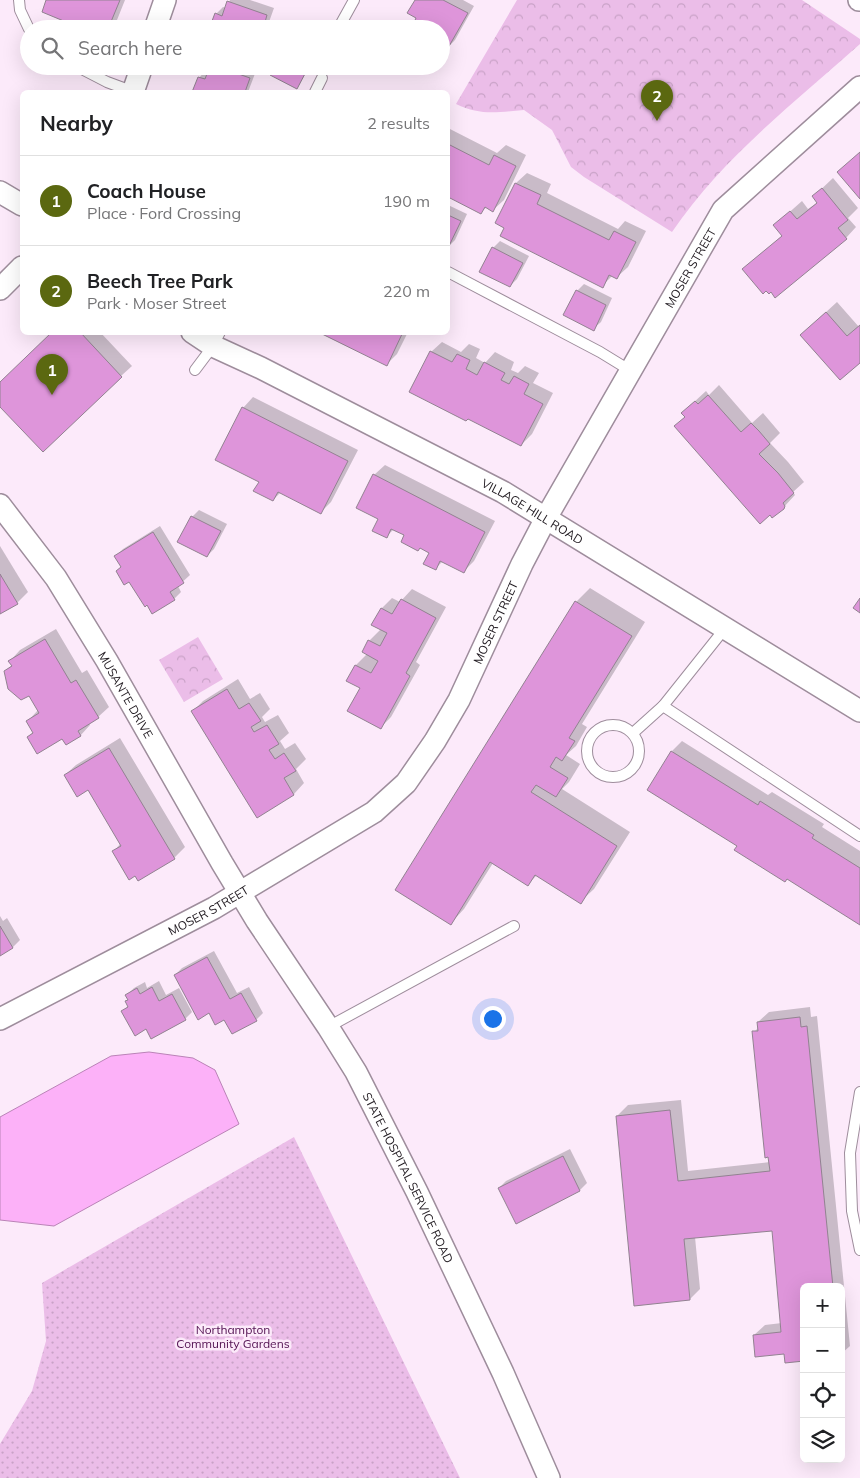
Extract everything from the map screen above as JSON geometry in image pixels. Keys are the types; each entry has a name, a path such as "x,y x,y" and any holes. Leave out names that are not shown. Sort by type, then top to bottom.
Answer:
{"street":[{"path":"158,20 165,0"},
{"path":"135,90 139,75"},
{"name":"MOSER STREET","path":"0,1020 214,908 374,812 406,783 459,700 522,564 546,518 723,210 860,87"},
{"path":"0,192 20,204"},
{"path":"0,289 20,268"},
{"name":"VILLAGE HILL ROAD","path":"203,335 217,339 261,368 503,492 726,627 860,711"},
{"name":"MUSANTE DRIVE","path":"0,505 56,578 107,661 240,892"},
{"name":"STATE HOSPITAL SERVICE ROAD","path":"240,892 356,1072 417,1192 503,1373 549,1478"}],"lane":[{"path":"19,0 20,10 25,20"},
{"path":"343,20 354,0"},
{"path":"93,75 129,90"},
{"path":"316,90 322,78"},
{"path":"450,273 600,352 631,371"},
{"path":"195,370 217,339"},
{"path":"633,732 664,706 726,627"},
{"path":"664,706 860,836"},
{"path":"617,724 633,732 638,740 640,755 632,770 625,775 608,777 600,774 593,768 588,760 587,751 588,742 593,734 600,728 617,724"},
{"path":"328,1027 514,926"},
{"path":"860,1092 850,1153 852,1210 860,1250"}],"green space":[{"path":"517,0 802,0 860,39 860,44 760,132 736,156 713,180 672,232 571,167 552,130 524,110 481,112 456,104"},
{"path":"198,637 223,679 184,702 159,660"},
{"name":"Northampton Community Gardens","path":"294,1137 460,1478 0,1478 0,1444 32,1391 46,1341 42,1283"}],"shaded area":[{"path":"149,1052 193,1058 215,1070 239,1124 54,1226 0,1220 0,1117 111,1056"}],"building":[{"path":"46,0 120,0 112,20 61,20 42,12"},
{"path":"415,0 443,0 468,13 450,44 450,20 415,20 416,18 407,13"},
{"path":"227,1 267,15 266,20 212,20 215,13 222,16"},
{"path":"207,75 242,75 250,78 246,90 193,90 198,77 205,79"},
{"path":"270,75 304,75 297,89"},
{"path":"450,145 489,165 494,155 516,166 493,212 485,207 481,214 450,198"},
{"path":"860,152 860,199 837,172"},
{"path":"515,183 541,195 537,204 609,240 614,231 636,242 617,279 609,275 603,288 500,236 504,228 495,223"},
{"path":"822,188 848,220 838,228 847,239 775,298 771,292 769,294 766,291 763,294 742,269 782,236 773,225 790,211 797,219 817,203 812,196"},
{"path":"450,216 461,221 450,244"},
{"path":"492,247 523,263 510,287 479,272"},
{"path":"576,290 606,305 594,331 563,315"},
{"path":"826,312 847,336 860,325 860,363 840,380 800,335"},
{"path":"49,335 83,335 122,377 43,452 0,407 0,382"},
{"path":"324,335 402,335 387,366"},
{"path":"430,351 452,362 457,354 470,360 466,369 477,375 484,362 505,373 501,380 509,384 514,376 529,384 524,394 543,404 521,446 409,392"},
{"path":"708,395 741,432 751,423 759,431 770,444 759,454 794,493 783,503 784,509 772,518 770,515 760,524 674,426 685,417 681,413 695,401 698,404"},
{"path":"242,407 348,461 321,514 278,492 273,501 253,491 259,482 215,460"},
{"path":"373,474 485,532 464,573 440,561 436,570 423,564 429,553 420,548 418,551 401,542 404,535 391,529 387,538 372,531 378,519 356,508"},
{"path":"191,516 221,531 207,557 177,542"},
{"path":"153,532 184,583 170,592 175,600 152,614 147,605 145,607 129,582 124,585 116,571 121,567 114,556"},
{"path":"0,574 18,604 0,614"},
{"path":"860,598 860,613 853,608"},
{"path":"401,599 436,618 406,673 410,676 381,729 347,711 360,688 346,681 355,665 371,673 378,661 362,652 368,640 380,646 387,633 371,625 381,608 392,614"},
{"path":"575,601 632,636 569,738 575,741 562,761 556,757 550,767 568,778 556,797 536,785 531,792 617,846 581,904 535,875 528,886 490,862 451,925 395,890"},
{"path":"45,639 71,683 76,680 99,718 78,731 81,736 66,745 62,739 37,754 27,737 33,733 26,721 39,713 29,696 21,700 8,689 4,671 12,666 8,661"},
{"path":"227,689 239,709 249,703 261,721 251,727 254,732 267,725 279,744 269,750 275,759 284,753 296,771 284,778 294,795 257,818 191,711"},
{"path":"109,748 175,859 138,881 135,876 129,880 112,851 121,846 88,790 77,797 64,775"},
{"path":"671,751 758,805 760,801 814,835 812,838 860,868 860,925 787,879 785,882 734,850 737,846 647,790"},
{"path":"0,926 13,948 0,956"},
{"path":"207,957 230,999 241,993 257,1021 232,1034 224,1020 215,1025 209,1013 198,1020 174,975"},
{"path":"152,987 159,1001 172,994 186,1020 151,1039 146,1029 135,1036 121,1011 128,1007 125,1001 128,1000 125,995 137,988 140,994"},
{"path":"800,1017 801,1027 807,1026 833,1283 800,1283 800,1361 785,1363 784,1354 755,1357 753,1335 781,1332 772,1231 684,1239 690,1300 634,1306 616,1116 670,1110 678,1181 770,1171 768,1157 765,1158 752,1031 758,1031 757,1022"},
{"path":"563,1156 580,1191 516,1224 498,1188"}],"place":[{"name":"Beech Tree Park","path":"657,121"},
{"name":"Coach House","path":"52,395"}]}
